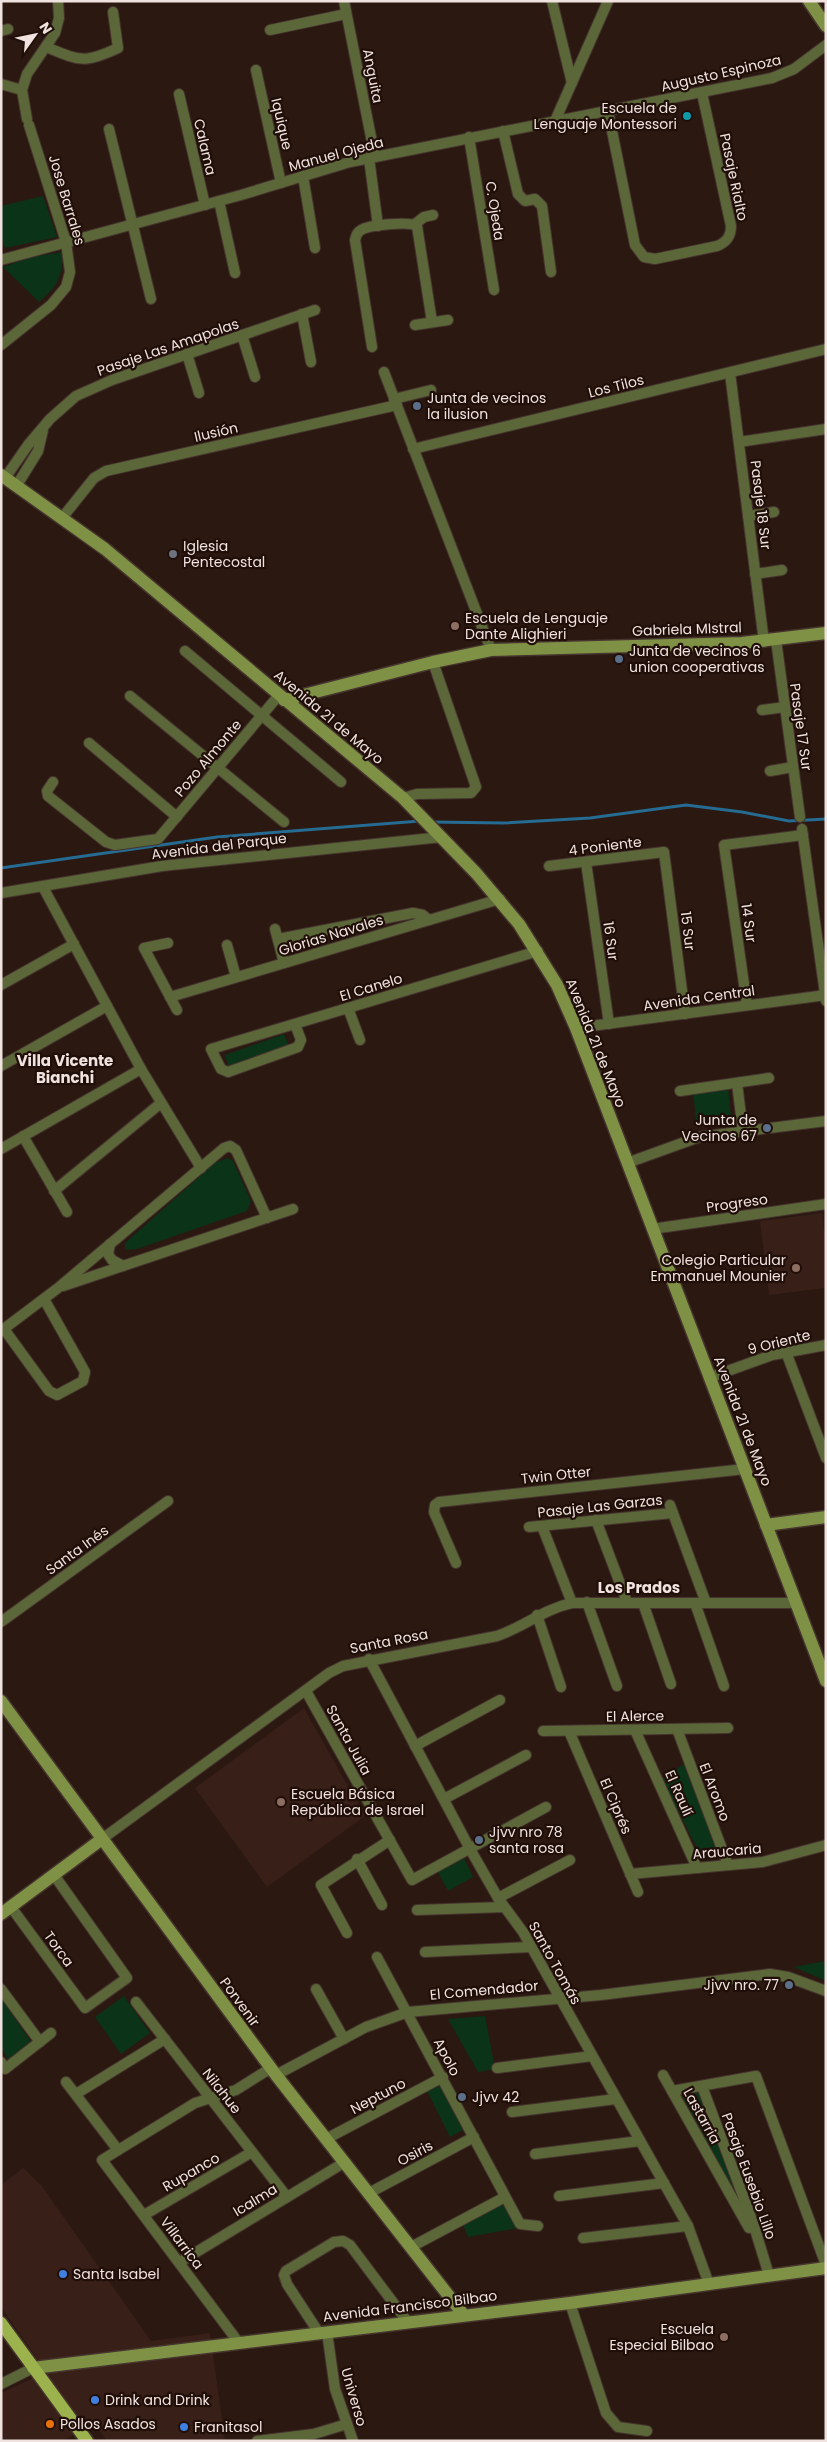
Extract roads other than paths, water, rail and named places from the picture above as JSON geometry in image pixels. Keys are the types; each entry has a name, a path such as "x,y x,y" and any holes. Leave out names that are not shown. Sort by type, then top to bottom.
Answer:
{"main road":[{"path":"809,1 826,26"},
{"name":"Avenida 21 de Mayo","path":"3,476 105,549 403,798 500,899 538,951 557,984 576,1028 826,1681"},
{"name":"Gabriela MIstral","path":"281,698 491,650 770,641 826,633"},
{"path":"766,1524 826,1517"},
{"name":"Porvenir","path":"1,1701 274,2072 463,2314"},
{"name":"Santa Rosa","path":"6,1911 102,1839"},
{"name":"Avenida Francisco Bilbao","path":"33,2368 463,2314 570,2303 826,2266"},
{"path":"1,2323 87,2441"}],"street":[{"path":"1,84 22,90 27,74 57,26 58,1"},
{"name":"Anguita","path":"344,1 372,157 378,226"},
{"path":"552,1 572,83"},
{"path":"555,121 608,1"},
{"path":"46,46 83,60 96,58 118,48 112,12"},
{"path":"270,30 346,14"},
{"name":"Augusto Espinoza","path":"555,121 780,76 794,69 826,45"},
{"name":"Iquique","path":"256,70 281,183"},
{"name":"Jose Barrales","path":"1,345 43,312 62,292 70,272 66,242 28,122 22,90"},
{"name":"Pasaje Rialto","path":"608,111 635,245 644,257 655,259 722,244 730,234 731,226 702,93"},
{"name":"Calama","path":"179,94 204,205"},
{"name":"Manuel Ojeda","path":"1,260 372,157 555,121"},
{"path":"109,129 150,299"},
{"path":"503,131 518,194 525,201 535,199 542,206 551,272"},
{"name":"C. Ojeda","path":"469,137 494,290"},
{"path":"303,176 315,248"},
{"path":"219,201 235,273"},
{"path":"415,224 424,217 433,215"},
{"path":"372,347 356,240 361,230 408,222 415,224 419,230 432,322"},
{"name":"Pasaje Las Amapolas","path":"3,476 63,406 84,392 112,380 315,310"},
{"path":"302,314 310,362"},
{"path":"415,325 448,320"},
{"path":"242,335 255,377"},
{"name":"Los Tilos","path":"413,449 826,350"},
{"path":"187,354 199,394"},
{"path":"384,372 491,650"},
{"name":"Pasaje 18 Sur","path":"730,373 755,574 770,641"},
{"name":"Ilusión","path":"62,518 90,482 106,471 395,402 431,390"},
{"path":"739,442 826,429"},
{"name":"Pasaje Las Amapolas","path":"17,485 38,451 43,430"},
{"path":"748,516 774,512"},
{"path":"755,574 782,570"},
{"name":"Pasaje 17 Sur","path":"770,641 785,707 800,818"},
{"path":"185,651 341,782"},
{"path":"403,798 417,794 470,793 476,787 433,662"},
{"path":"130,696 284,822"},
{"name":"Pozo Almonte","path":"53,782 47,791 48,796 106,842 115,845 158,839 262,716 281,698"},
{"path":"762,710 785,707"},
{"path":"89,743 177,817"},
{"path":"770,771 793,767"},
{"name":"Avenida del Parque","path":"4,893 162,866 437,832"},
{"name":"14 Sur","path":"747,1005 724,845 802,832 826,997"},
{"name":"4 Poniente","path":"549,866 664,852"},
{"name":"15 Sur","path":"664,852 685,1014"},
{"name":"16 Sur","path":"586,862 609,1024"},
{"path":"43,887 140,1069 201,1168"},
{"path":"1,902 4,893"},
{"name":"Glorias Navales","path":"170,997 500,899"},
{"path":"284,963 277,934 413,914 423,915 429,920"},
{"path":"168,943 144,948 177,1010"},
{"path":"1,985 74,944"},
{"path":"227,945 236,977"},
{"name":"El Canelo","path":"295,1024 301,1040 298,1047 228,1072 221,1069 212,1049 348,1008 538,951"},
{"name":"Avenida Central","path":"576,1028 747,1005 826,997"},
{"path":"1,1066 107,1006"},
{"path":"348,1008 360,1040"},
{"path":"1,1149 140,1069"},
{"path":"680,1091 769,1078"},
{"path":"737,1083 743,1132"},
{"path":"54,1191 162,1103"},
{"path":"627,1163 694,1139 826,1121"},
{"path":"23,1136 67,1212"},
{"path":"44,1298 85,1372 83,1381 57,1395 48,1391 2,1330 44,1298 58,1288 230,1146 236,1150 267,1218"},
{"name":"Progreso","path":"652,1228 826,1204"},
{"path":"58,1288 293,1209"},
{"path":"110,1244 108,1254 112,1260 123,1266"},
{"name":"9 Oriente","path":"711,1377 786,1352 826,1345"},
{"path":"786,1352 826,1458"},
{"name":"Twin Otter","path":"456,1564 434,1512 435,1505 439,1502 745,1469"},
{"name":"Santa Inés","path":"1,1622 168,1501"},
{"name":"Pasaje Las Garzas","path":"529,1527 671,1509 706,1603"},
{"path":"596,1520 627,1602"},
{"path":"542,1526 572,1603"},
{"path":"587,1602 617,1686"},
{"path":"642,1602 671,1684"},
{"name":"Santa Rosa","path":"102,1839 335,1669 369,1659 497,1636 520,1627 537,1615 572,1603 796,1603"},
{"path":"695,1603 724,1686"},
{"path":"537,1615 561,1687"},
{"name":"Santo Tomás","path":"369,1659 470,1849 498,1898 531,1947 688,2226 709,2284"},
{"name":"Santa Julia","path":"306,1691 412,1880 470,1849"},
{"path":"415,1746 500,1700"},
{"name":"El Alerce","path":"543,1731 728,1728"},
{"name":"El Aromo","path":"677,1729 728,1865"},
{"name":"El Raulí","path":"635,1730 697,1868"},
{"name":"El Ciprés","path":"569,1731 638,1892"},
{"path":"444,1799 526,1755"},
{"path":"470,1849 546,1807"},
{"path":"348,1933 321,1885 390,1840"},
{"name":"Araucaria","path":"630,1874 775,1860 826,1845"},
{"path":"358,1860 382,1905"},
{"path":"498,1898 570,1860"},
{"name":"Torca","path":"6,1911 85,2008 127,1978 54,1875"},
{"path":"417,1910 504,1907"},
{"path":"425,1952 531,1947"},
{"name":"Apolo","path":"377,1957 443,2077 520,2224 538,2226"},
{"name":"El Comendador","path":"102,2160 189,2106 244,2086 344,2039 379,2020 408,2012 558,1998 770,1974 788,1977 826,1991"},
{"path":"1,1989 40,2042"},
{"path":"316,1989 344,2039"},
{"name":"Nilahue","path":"136,2002 287,2197"},
{"path":"1,2062 5,2069 51,2034"},
{"path":"76,2094 165,2039"},
{"path":"498,2068 592,2056"},
{"name":"Lastarria","path":"663,2075 761,2248"},
{"path":"672,2091 756,2076 826,2266"},
{"name":"Neptuno","path":"326,2138 443,2077"},
{"path":"66,2082 118,2150"},
{"name":"Pasaje Eusebio Lillo","path":"702,2086 769,2275"},
{"path":"512,2112 616,2099"},
{"name":"Osiris","path":"369,2193 474,2137"},
{"path":"536,2154 640,2141"},
{"name":"Rupanco","path":"144,2215 252,2152"},
{"name":"Villarrica","path":"102,2160 239,2343"},
{"name":"Icalma","path":"180,2262 344,2162"},
{"path":"559,2196 664,2182"},
{"path":"411,2247 506,2196"},
{"path":"583,2238 688,2226"},
{"path":"323,2332 287,2284 284,2275 286,2271 310,2256 340,2240 350,2245 407,2321"},
{"path":"570,2303 606,2413 618,2427 647,2432"},
{"name":"Universo","path":"323,2332 333,2380 353,2441"},
{"name":"Avenida Francisco Bilbao","path":"1,2384 33,2368"},
{"path":"257,2441 309,2435 347,2424"}],"waterway":[{"path":"431,822 504,823 590,818 686,805 742,812 789,821 826,819"},
{"path":"1,868 217,837 420,821"}],"place":[{"name":"Escuela de Lenguaje Montessori","path":"687,116"},
{"name":"Junta de vecinos la ilusion","path":"417,406"},
{"name":"Iglesia Pentecostal","path":"173,554"},
{"name":"Escuela de Lenguaje Dante Alighieri","path":"455,626"},
{"name":"Junta de vecinos 6 union cooperativas","path":"619,659"},
{"name":"Junta de Vecinos 67","path":"767,1128"},
{"name":"Colegio Particular Emmanuel Mounier","path":"796,1268"},
{"name":"Escuela Básica República de Israel","path":"281,1802"},
{"name":"Jjvv nro 78 santa rosa","path":"479,1840"},
{"name":"Jjvv nro. 77","path":"789,1985"},
{"name":"Jjvv 42","path":"462,2097"},
{"name":"Santa Isabel","path":"63,2274"},
{"name":"Escuela Especial Bilbao","path":"724,2337"},
{"name":"Drink and Drink","path":"95,2400"},
{"name":"Pollos Asados","path":"50,2424"},
{"name":"Franitasol","path":"184,2427"}],"district":[{"name":"Villa Vicente Bianchi","path":"65,1070"},
{"name":"Los Prados","path":"639,1588"}]}
